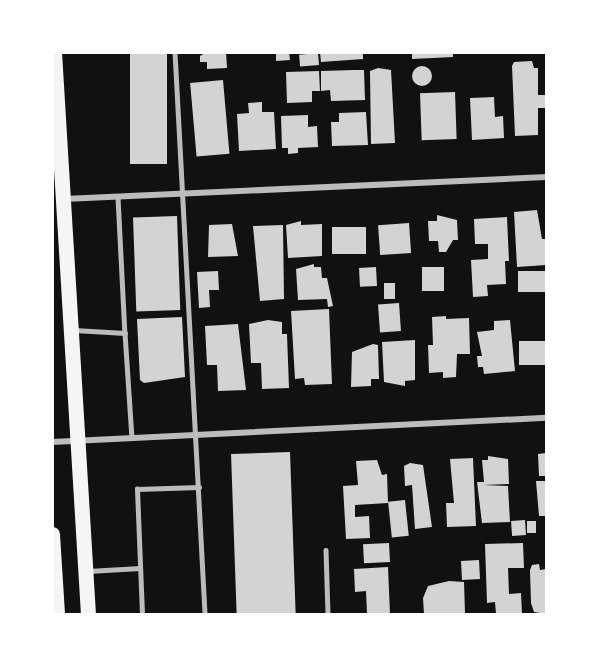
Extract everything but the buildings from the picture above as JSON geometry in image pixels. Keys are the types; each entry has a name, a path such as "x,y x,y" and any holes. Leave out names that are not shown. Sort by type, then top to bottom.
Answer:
{"main road":[{"path":"54,52 88,615"},
{"path":"52,534 57,615"}],"street":[{"path":"63,200 546,177"},
{"path":"52,442 546,418"}],"lane":[{"path":"175,52 205,615"},
{"path":"118,197 132,438"},
{"path":"71,330 89,328 125,333"},
{"path":"142,615 137,489 199,487"},
{"path":"326,550 328,615"},
{"path":"86,571 140,568"}]}
